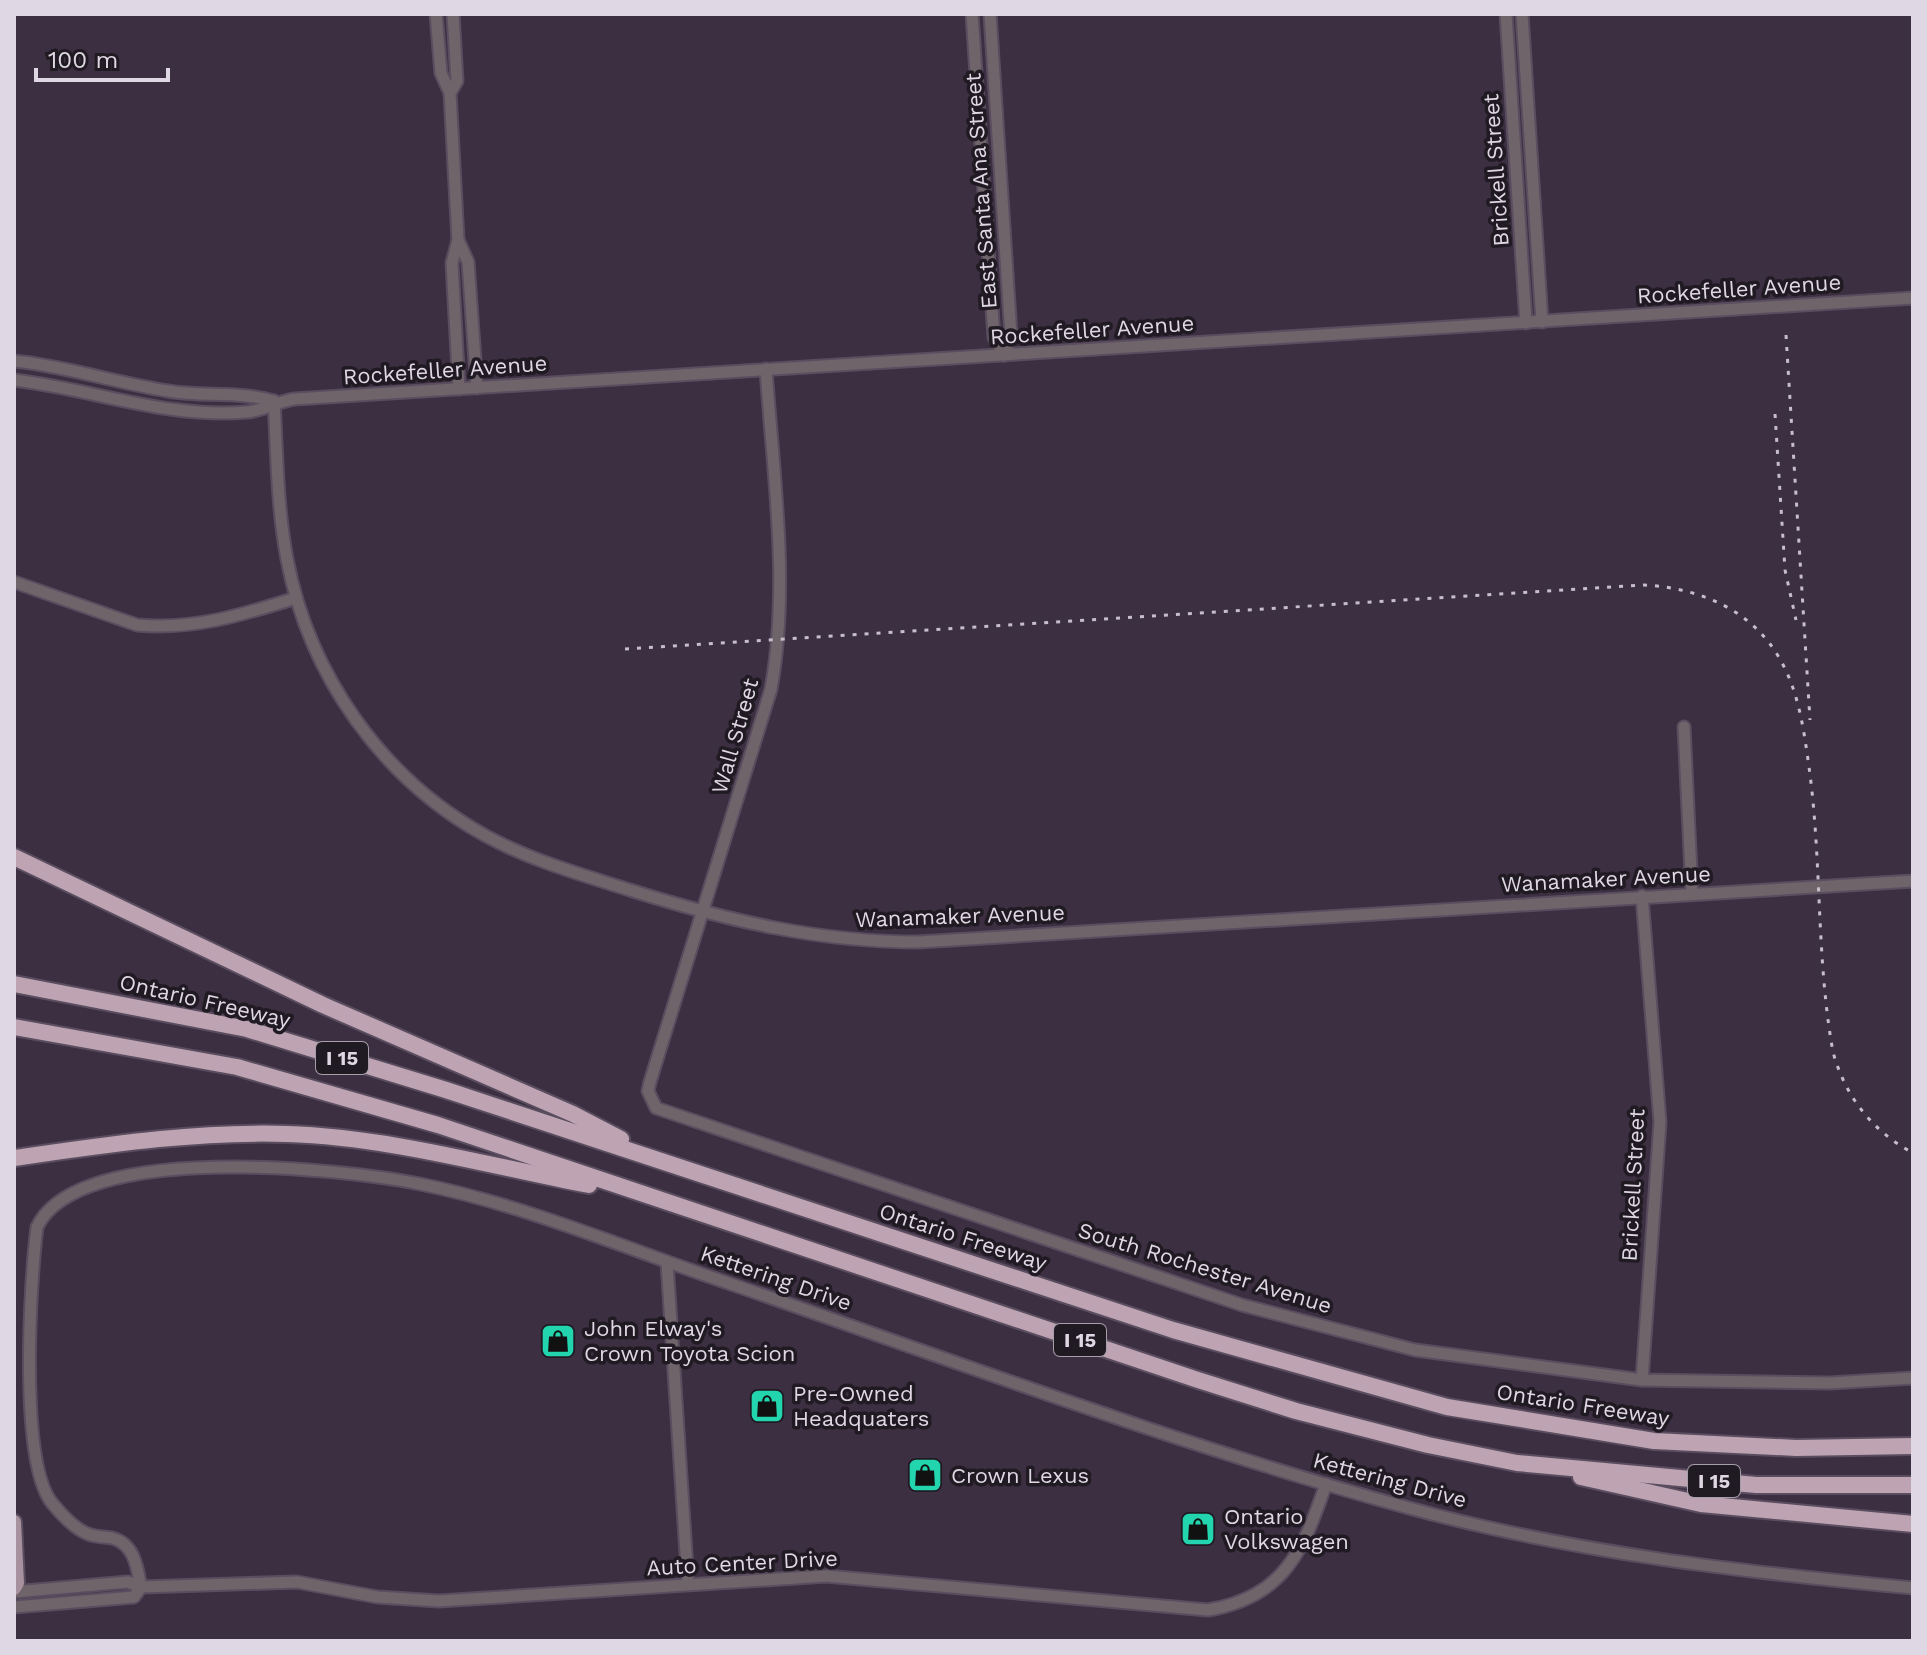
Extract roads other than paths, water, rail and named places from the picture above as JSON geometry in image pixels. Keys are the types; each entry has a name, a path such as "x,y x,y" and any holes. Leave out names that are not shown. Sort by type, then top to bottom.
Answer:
{"highway":[{"path":"14,857 323,1005 573,1114 662,1160"},
{"name":"Ontario Freeway","path":"14,984 247,1029 662,1160 1173,1330 1447,1407 1654,1441 1796,1448 1913,1446"},
{"name":"I 15","path":"14,1027 237,1067 438,1125 1296,1411 1428,1445 1517,1463 1756,1485 1913,1485"},
{"path":"14,1158 178,1135 291,1134 368,1142 649,1197"},
{"path":"1866,1447 1913,1440"},
{"path":"1517,1463 1701,1504 1913,1524"}],"main road":[{"path":"14,1522 17,1583 14,1590"}],"street":[{"path":"436,14 441,73 450,93 458,240 452,263 459,389"},
{"path":"450,93 457,81 453,14"},
{"name":"East Santa Ana Street","path":"972,14 994,337 1004,355"},
{"name":"East Santa Ana Street","path":"990,14 1011,335 1004,355"},
{"name":"Brickell Street","path":"1506,14 1526,323"},
{"name":"Brickell Street","path":"1522,14 1542,322"},
{"path":"458,240 468,262 477,388"},
{"name":"Rockefeller Avenue","path":"14,361 56,366 168,391 250,394 274,401 1913,298"},
{"name":"Wall Street","path":"650,1102 650,1082 771,689 776,662 779,583 766,369"},
{"name":"Rockefeller Avenue","path":"14,380 186,412 251,412 274,401"},
{"name":"Wanamaker Avenue","path":"274,401 282,523 296,598 316,652 346,707 388,760 429,798 486,836 535,859 703,913 783,932 846,940 919,942 1913,881"},
{"path":"14,582 137,625 154,626 204,624 296,598"},
{"path":"1684,727 1692,893"},
{"name":"Brickell Street","path":"1642,896 1660,1122 1642,1380"},
{"name":"South Rochester Avenue","path":"650,1102 663,1113 1242,1305 1415,1350 1642,1380 1830,1383 1913,1378"},
{"name":"Kettering Drive","path":"141,1587 135,1558 127,1547 116,1539 87,1534 74,1525 51,1502 38,1478 30,1354 37,1227 45,1212 57,1200 135,1176 193,1169 280,1167 364,1174 485,1201 1155,1430 1437,1515 1574,1545 1692,1564 1913,1588"},
{"path":"667,1263 688,1584"},
{"name":"Auto Center Drive","path":"14,1590 128,1582 141,1587 297,1582 377,1597 439,1601 826,1576 1195,1610 1221,1608 1256,1595 1283,1574 1309,1533 1326,1484"},
{"name":"Auto Center Drive","path":"14,1607 134,1597 141,1587"}],"railway":[{"path":"1786,335 1810,720"},
{"path":"1775,414 1785,570 1796,620"},
{"path":"625,649 1644,585 1705,597 1740,615 1756,628 1781,661 1792,686 1803,726 1813,802 1824,981 1833,1052 1845,1083 1862,1111 1885,1134 1913,1153"}],"place":[{"name":"John Elway's Crown Toyota Scion","path":"558,1341"},
{"name":"Pre-Owned Headquaters","path":"767,1406"},
{"name":"Crown Lexus","path":"925,1475"},
{"name":"Ontario Volkswagen","path":"1198,1529"}]}
